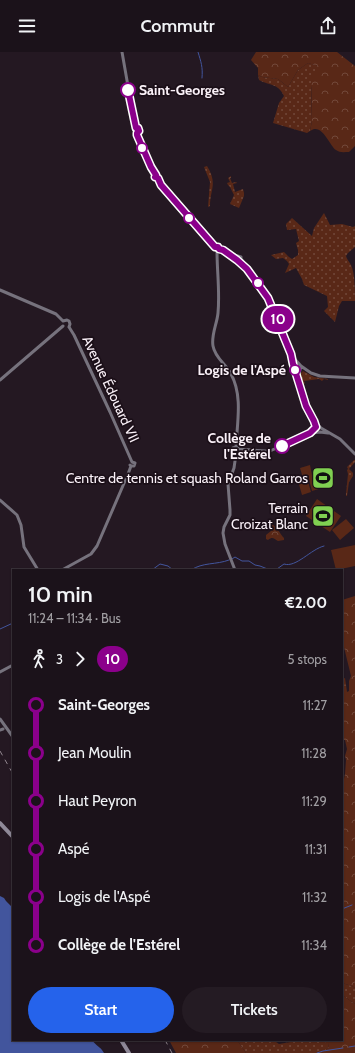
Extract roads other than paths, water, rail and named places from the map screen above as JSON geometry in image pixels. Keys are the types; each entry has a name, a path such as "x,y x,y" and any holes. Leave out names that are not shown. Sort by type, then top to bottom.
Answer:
{"main road":[{"path":"0,823 12,836"},
{"path":"123,1041 129,1053"}],"street":[{"path":"122,52 136,128 134,131 137,133 161,185 215,247 215,250 239,259 266,294 291,354 306,406 318,429 330,433 340,439 355,454"},
{"path":"218,250 218,312 213,337 213,346 217,356 231,373 239,399 238,448 240,452 236,454 234,468 228,484 230,515 224,527 223,533 235,569"},
{"path":"0,290 56,314 63,321 63,326 0,380"},
{"path":"63,321 67,320 70,324 69,327 66,328 63,326"},
{"name":"Avenue Édouard VII","path":"64,569 95,550 132,466 130,464 132,462 110,412 69,327"},
{"path":"291,354 306,370 311,373 320,376 355,378"},
{"path":"294,366 296,363 300,364"},
{"path":"298,379 300,364"},
{"path":"295,370 306,370"},
{"path":"236,454 233,453 233,448 270,451 318,429"},
{"path":"0,500 17,515 21,525 24,547 37,569"},
{"path":"0,672 12,666"},
{"path":"0,719 3,728 12,736"}],"water":[{"path":"0,896 4,898 12,907 12,1041 93,1041 104,1053 0,1053"}],"waterway":[{"path":"198,52 202,68 202,78"},
{"path":"277,569 284,564 299,561 324,546"},
{"path":"232,559 235,557 242,561 249,561 255,565 268,569"},
{"path":"193,569 229,560"},
{"path":"153,569 160,564 168,566 172,569"},
{"path":"0,629 12,623"},
{"path":"343,909 352,905"},
{"path":"349,1047 355,1046"},
{"path":"317,1053 343,1048"}],"railway":[{"path":"0,751 12,772"},
{"path":"166,1041 172,1053"}],"place":[{"name":"Saint-Georges","path":"128,90"},
{"name":"Logis de l'Aspé","path":"295,370"},
{"name":"Collège de l'Estérel","path":"282,446"},
{"name":"Centre de tennis et squash Roland Garros","path":"323,478"},
{"name":"Terrain Croizat Blanc","path":"323,516"}]}
